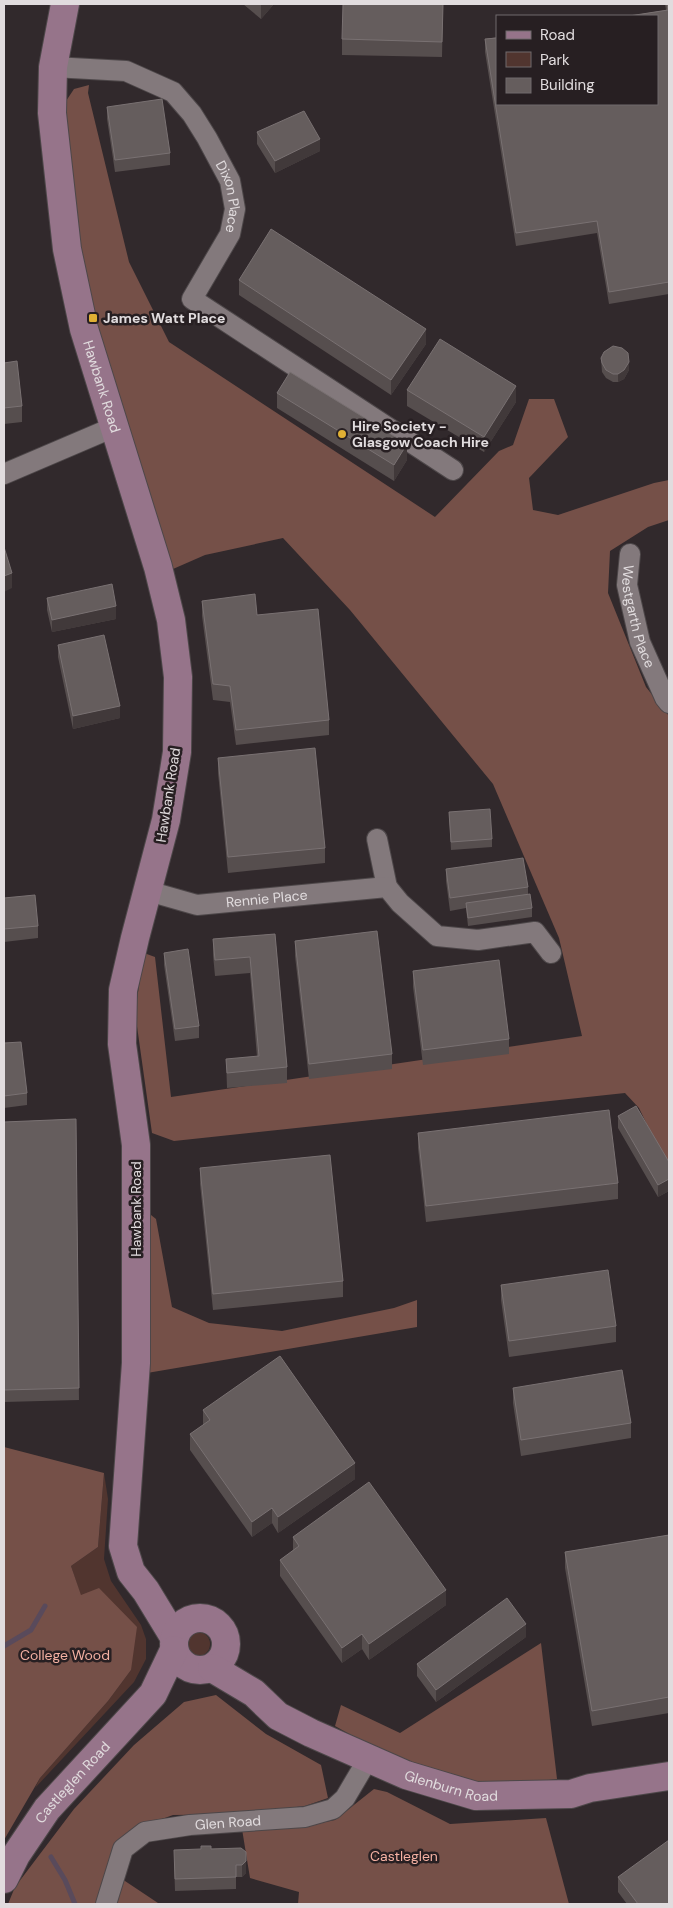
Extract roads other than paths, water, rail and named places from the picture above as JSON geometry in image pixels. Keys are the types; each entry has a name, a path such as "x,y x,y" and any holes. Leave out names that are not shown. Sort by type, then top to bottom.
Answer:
{"street":[{"name":"Hawbank Road","path":"65,4 53,67 52,113 67,248 84,330 158,567 171,620 178,677 176,752 166,820 123,990 122,1044 136,1144 136,1363 122,1546 131,1572 146,1591 174,1644"},
{"name":"Dixon Place","path":"53,67 126,71 173,92 192,114 207,138 230,182 235,209 230,234 192,299 453,470"},
{"path":"4,474 114,427"},
{"name":"Westgarth Place","path":"630,554 627,585 640,642 669,704"},
{"path":"377,839 387,887 400,903 437,936 478,940 535,932 551,953"},
{"name":"Rennie Place","path":"148,891 197,906 387,887"},
{"name":"Hawbank Road","path":"146,1591 206,1618"},
{"path":"193,1618 206,1618 216,1623 224,1632 227,1643 223,1658 204,1669 182,1664 174,1644 181,1625 193,1618"},
{"name":"Glenburn Road","path":"227,1643 254,1693 278,1716 406,1775 476,1796 571,1794 590,1788 669,1776"},
{"name":"Castleglen Road","path":"4,1879 16,1855 47,1809 152,1694 174,1644"},
{"name":"Castleglen Road","path":"152,1694 204,1669"},
{"name":"Glenburn Road","path":"204,1669 254,1693"},
{"name":"Glen Road","path":"106,1904 123,1849 144,1832 190,1825 305,1818 332,1808 345,1798 368,1759"}],"waterway":[{"path":"4,1646 31,1630 45,1606"},
{"path":"51,1857 65,1880 75,1904"}],"place":[{"name":"James Watt Place","path":"93,318"},
{"name":"Hire Society - Glasgow Coach Hire","path":"342,434"}],"park label":[{"name":"College Wood","path":"65,1655"},
{"name":"Castleglen","path":"404,1856"}]}
